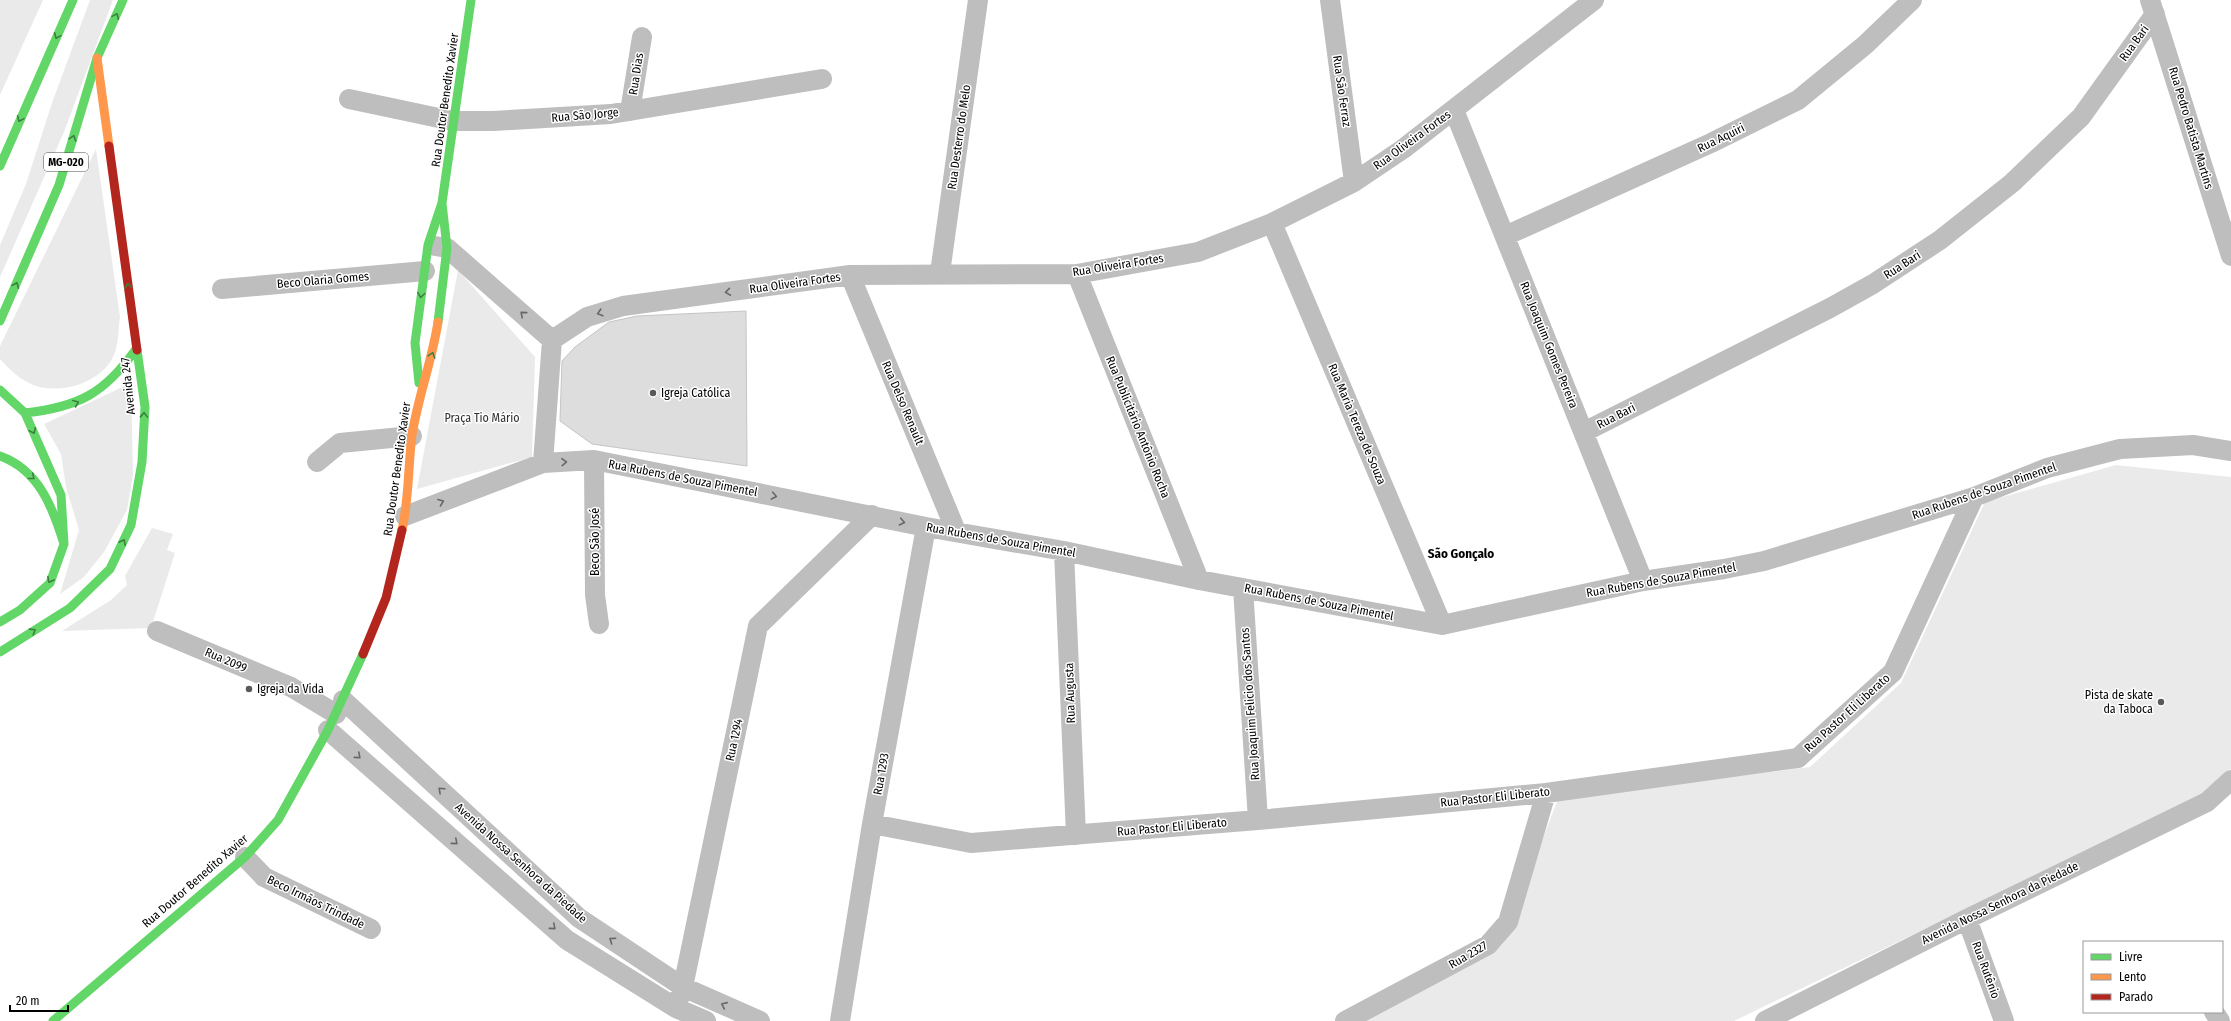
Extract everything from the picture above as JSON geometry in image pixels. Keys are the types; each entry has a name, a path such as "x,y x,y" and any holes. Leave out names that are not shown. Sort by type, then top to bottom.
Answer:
{"main road":[{"path":"0,166 73,0"},
{"name":"MG-020","path":"0,321 59,185 97,58 123,0"},
{"name":"Rua Doutor Benedito Xavier","path":"53,1021 245,856 278,820 336,715 356,672 386,598 405,516 412,436 420,392 435,343 438,246 442,203 471,0"},
{"name":"Avenida 247","path":"0,652 70,608 110,569 131,525 142,462 144,407 97,58"},
{"name":"Rua Doutor Benedito Xavier","path":"420,392 415,343 425,271 438,246 442,203"},
{"path":"25,413 52,411 78,403 96,393 121,371 136,349"},
{"path":"0,390 25,413 61,495 64,544 50,583 20,610 0,622"},
{"path":"0,456 8,459 38,482 50,502 64,544"}],"street":[{"name":"Rua Desterro do Melo","path":"940,273 978,0"},
{"name":"Rua São Ferraz","path":"1330,0 1354,182"},
{"name":"Rua Oliveira Fortes","path":"552,340 587,317 623,306 850,276 940,273 1077,274 1198,252 1272,223 1354,182 1403,149 1594,0"},
{"name":"Rua Aquiri","path":"1505,236 1711,144 1798,100 1865,45 1912,0"},
{"name":"Rua Pedro Batista Martins","path":"2152,7 2231,256"},
{"name":"Rua Bari","path":"1584,432 1830,308 1873,284 1940,240 2012,183 2081,117 2152,7"},
{"name":"Rua Dias","path":"630,111 642,37"},
{"name":"Rua São Jorge","path":"349,99 453,121 493,121 630,111 822,79"},
{"name":"Rua Joaquim Gomes Pereira","path":"1454,110 1643,581"},
{"name":"Rua Maria Tereza de Souza","path":"1272,223 1442,625"},
{"path":"438,246 552,340 542,463"},
{"name":"Beco Olaria Gomes","path":"222,289 425,271"},
{"name":"Rua Publicitário Antônio Rocha","path":"1077,274 1199,580"},
{"name":"Rua Delso Renault","path":"850,276 956,531"},
{"path":"317,462 340,443 412,436"},
{"name":"Rua Rubens de Souza Pimentel","path":"405,516 542,463 594,460 926,527 1064,551 1199,580 1442,625 1643,581 1724,569 1764,561 1974,497 2047,468 2120,449 2192,445 2231,451"},
{"name":"Beco São José","path":"594,460 596,595 599,624"},
{"name":"Rua Pastor Eli Liberato","path":"872,824 971,843 1258,820 1546,793 1798,758 1893,672 1974,497"},
{"name":"Rua 1294","path":"676,1008 683,987 758,626 872,515"},
{"name":"Rua 1293","path":"840,1021 872,824 926,527"},
{"name":"Rua Augusta","path":"1064,551 1076,835"},
{"name":"Rua Joaquim Felicio dos Santos","path":"1243,588 1258,820"},
{"name":"Rua 2099","path":"158,631 291,687 336,715"},
{"path":"336,715 568,940 676,1008 706,1021"},
{"name":"Avenida Nossa Senhora da Piedade","path":"336,715 579,918 683,987 760,1021"},
{"name":"Avenida Nossa Senhora da Piedade","path":"1774,1019 1967,919 2207,802 2231,780"},
{"name":"Rua 2327","path":"1345,1021 1488,945 1508,922 1546,793"},
{"name":"Beco Irmãos Trindade","path":"245,856 264,877 371,929"},
{"name":"Rua Rutênio","path":"1967,919 2004,1021"}],"green space":[{"path":"0,0 43,0 0,95"},
{"path":"90,0 113,0 64,132 0,277 0,245 26,184 52,103"},
{"path":"96,149 120,317 116,349 112,359 106,367 89,380 57,389 36,386 21,378 0,359 0,346"},
{"name":"Praça Tio Mário","path":"458,270 535,357 532,457 417,489"},
{"path":"131,383 133,475 127,510 104,552 84,577 60,594 79,530 66,487 61,454 44,424"},
{"path":"2116,465 2231,477 2231,769 2199,797 1734,1021 1365,1021 1502,945 1558,799 1810,767 1901,683 1985,502"},
{"path":"152,528 173,534 167,550 175,553 151,628 62,631 111,600 127,585 125,576"}],"building":[{"name":"Igreja Católica","path":"746,311 747,466 592,444 560,421 562,361 575,347 609,322 637,316"}],"traffic: fast":[{"path":"0,166 73,0"},
{"path":"0,321 59,185 97,58 123,0"},
{"path":"419,383 415,343 428,245 442,203 471,0"},
{"path":"438,322 447,248 442,203"},
{"path":"25,413 61,407 76,402 89,395 113,377 136,349"},
{"path":"0,652 70,608 110,569 131,525 142,462 145,407 137,350"},
{"path":"0,390 25,413 61,495 64,544 50,583 20,610 0,622"},
{"path":"0,456 13,462 25,471 34,481 49,504 64,544"},
{"path":"53,1021 245,857 278,820 328,730 363,654"}],"traffic: slow":[{"path":"97,58 109,146"},
{"path":"402,530 406,507 412,435 438,322"}],"traffic: jam":[{"path":"109,146 137,350"},
{"path":"363,654 386,598 402,530"}],"place":[{"name":"Igreja Católica","path":"653,393"},
{"name":"Igreja da Vida","path":"249,689"},
{"name":"Pista de skate da Taboca","path":"2161,702"}],"district":[{"name":"São Gonçalo","path":"1461,553"}]}
